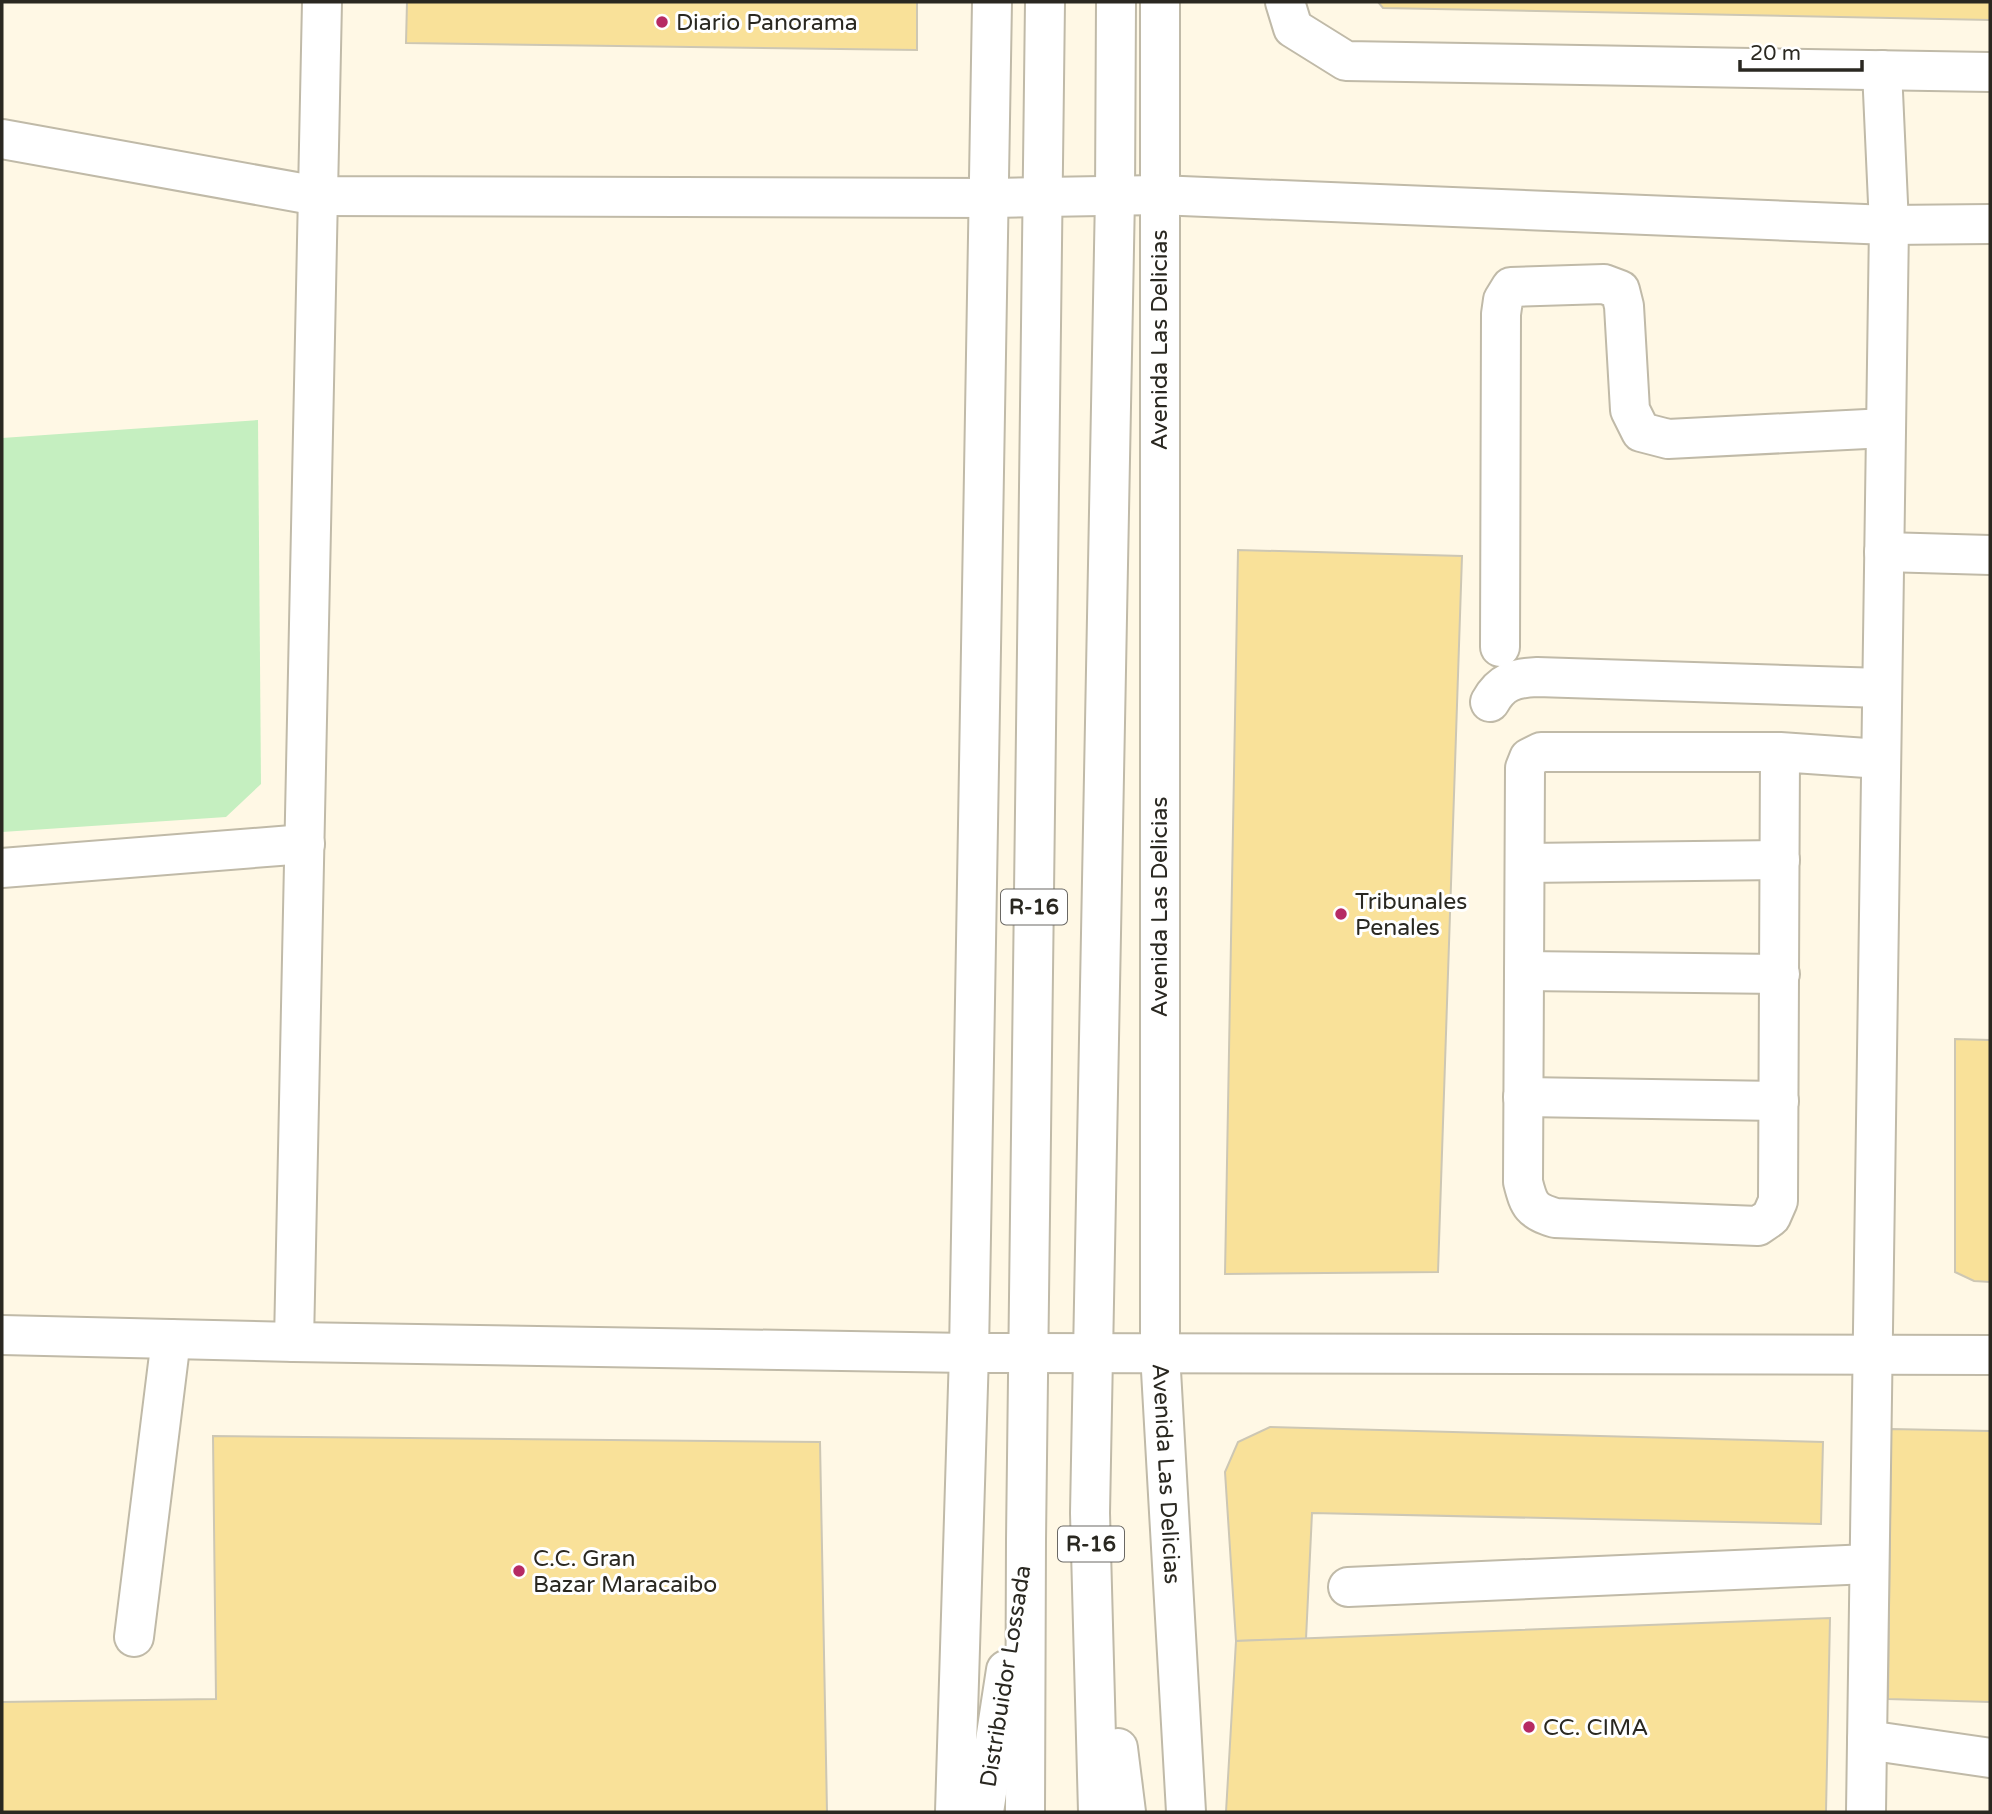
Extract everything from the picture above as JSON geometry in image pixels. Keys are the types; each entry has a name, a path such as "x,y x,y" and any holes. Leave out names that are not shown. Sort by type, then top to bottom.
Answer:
{"street":[{"path":"294,1342 322,2"},
{"name":"R-16","path":"955,1812 969,1353 991,198 992,2"},
{"name":"R-16","path":"1025,1812 1045,2"},
{"name":"Avenida Las Delicias","path":"1098,1812 1090,1513 1115,196 1116,2"},
{"name":"Avenida Las Delicias","path":"1160,2 1160,1353 1186,1812"},
{"path":"1285,2 1293,28 1346,61 1990,72"},
{"path":"1866,1812 1889,225 1882,70"},
{"path":"2,139 318,196 991,198 1158,195 1889,225 1990,224"},
{"path":"1500,647 1501,314 1503,300 1511,287 1604,284 1620,290 1625,306 1630,410 1641,432 1668,439 1886,428"},
{"path":"1884,552 1990,555"},
{"path":"1490,702 1498,688 1516,678 1536,677 1882,688"},
{"path":"1780,752 1778,1201 1771,1217 1758,1226 1555,1218 1536,1213 1527,1199 1523,1182 1525,768 1529,758 1541,752 1780,752 1881,759"},
{"path":"2,868 305,844"},
{"path":"1525,863 1780,860"},
{"path":"1524,971 1780,974"},
{"path":"1523,1097 1779,1101"},
{"path":"2,1335 969,1353 1990,1355"},
{"path":"134,1637 171,1339"},
{"path":"1090,1513 1126,1812"},
{"name":"Distribuidor Lossada","path":"984,1812 1026,1540"},
{"path":"1348,1587 1870,1564"},
{"path":"1867,1740 1990,1758"}],"green space":[{"path":"258,420 261,784 226,817 2,832 2,438"}],"building":[{"name":"Diario Panorama","path":"407,2 917,2 917,50 406,43"},
{"path":"1378,2 1990,2 1990,20 1383,8"},
{"name":"Tribunales Penales","path":"1238,550 1462,556 1438,1272 1225,1274"},
{"path":"1955,1039 1990,1040 1990,1282 1974,1281 1955,1272"},
{"path":"1270,1427 1823,1442 1821,1524 1312,1513 1306,1639 1236,1641 1225,1472 1238,1442"},
{"path":"1891,1429 1990,1431 1990,1702 1888,1699"},
{"name":"C.C. Gran Bazar Maracaibo","path":"213,1436 820,1442 827,1812 2,1812 2,1702 216,1699"},
{"name":"CC. CIMA","path":"1830,1618 1826,1812 1226,1812 1236,1641"}],"place":[{"name":"Diario Panorama","path":"662,22"},
{"name":"Tribunales Penales","path":"1341,914"},
{"name":"C.C. Gran Bazar Maracaibo","path":"519,1571"},
{"name":"CC. CIMA","path":"1529,1727"}]}
